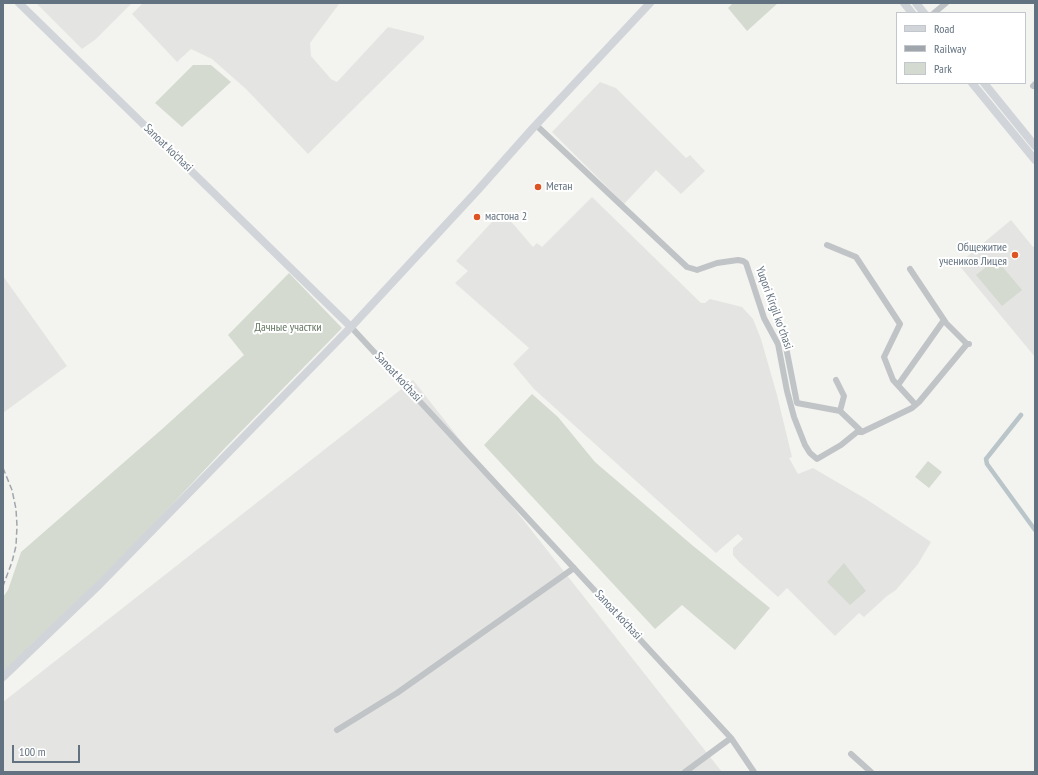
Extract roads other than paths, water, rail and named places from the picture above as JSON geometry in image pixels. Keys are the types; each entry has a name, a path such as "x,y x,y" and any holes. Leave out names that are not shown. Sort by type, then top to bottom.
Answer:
{"main road":[{"name":"Sanoat ko'chasi","path":"19,3 351,327"},
{"path":"3,677 100,584 351,327 587,69 650,3"},
{"path":"904,3 911,12"},
{"path":"916,3 923,12"},
{"path":"973,84 1035,160"},
{"path":"985,84 1035,146"}],"street":[{"path":"935,12 946,3"},
{"name":"Yuqori Kirgil koʻchasi","path":"536,125 686,267 697,270 717,263 743,261 746,263 764,318 778,344 787,391 804,445 817,459 842,445 857,432 862,432 912,408 916,404 968,344 944,320"},
{"path":"827,245 856,257 900,324 884,357 893,380 916,404"},
{"path":"898,385 944,320 910,269"},
{"name":"Sanoat ko'chasi","path":"351,327 731,738 754,772"},
{"path":"784,342 797,403 840,411 862,432"},
{"path":"836,380 844,396 840,411"},
{"path":"337,730 397,693 574,568"},
{"path":"684,772 731,738"},
{"path":"851,754 871,772"}],"waterway":[{"path":"1021,415 986,459 987,464 1035,530"}],"railway":[{"path":"3,468 12,490 16,509 17,526 16,546 3,586"}],"place":[{"name":"Метан","path":"538,187"},
{"name":"мастона 2","path":"477,217"},
{"name":"Общежитие учеников Лицея","path":"1015,255"}],"park label":[{"name":"Дачные участки","path":"288,328"}]}
